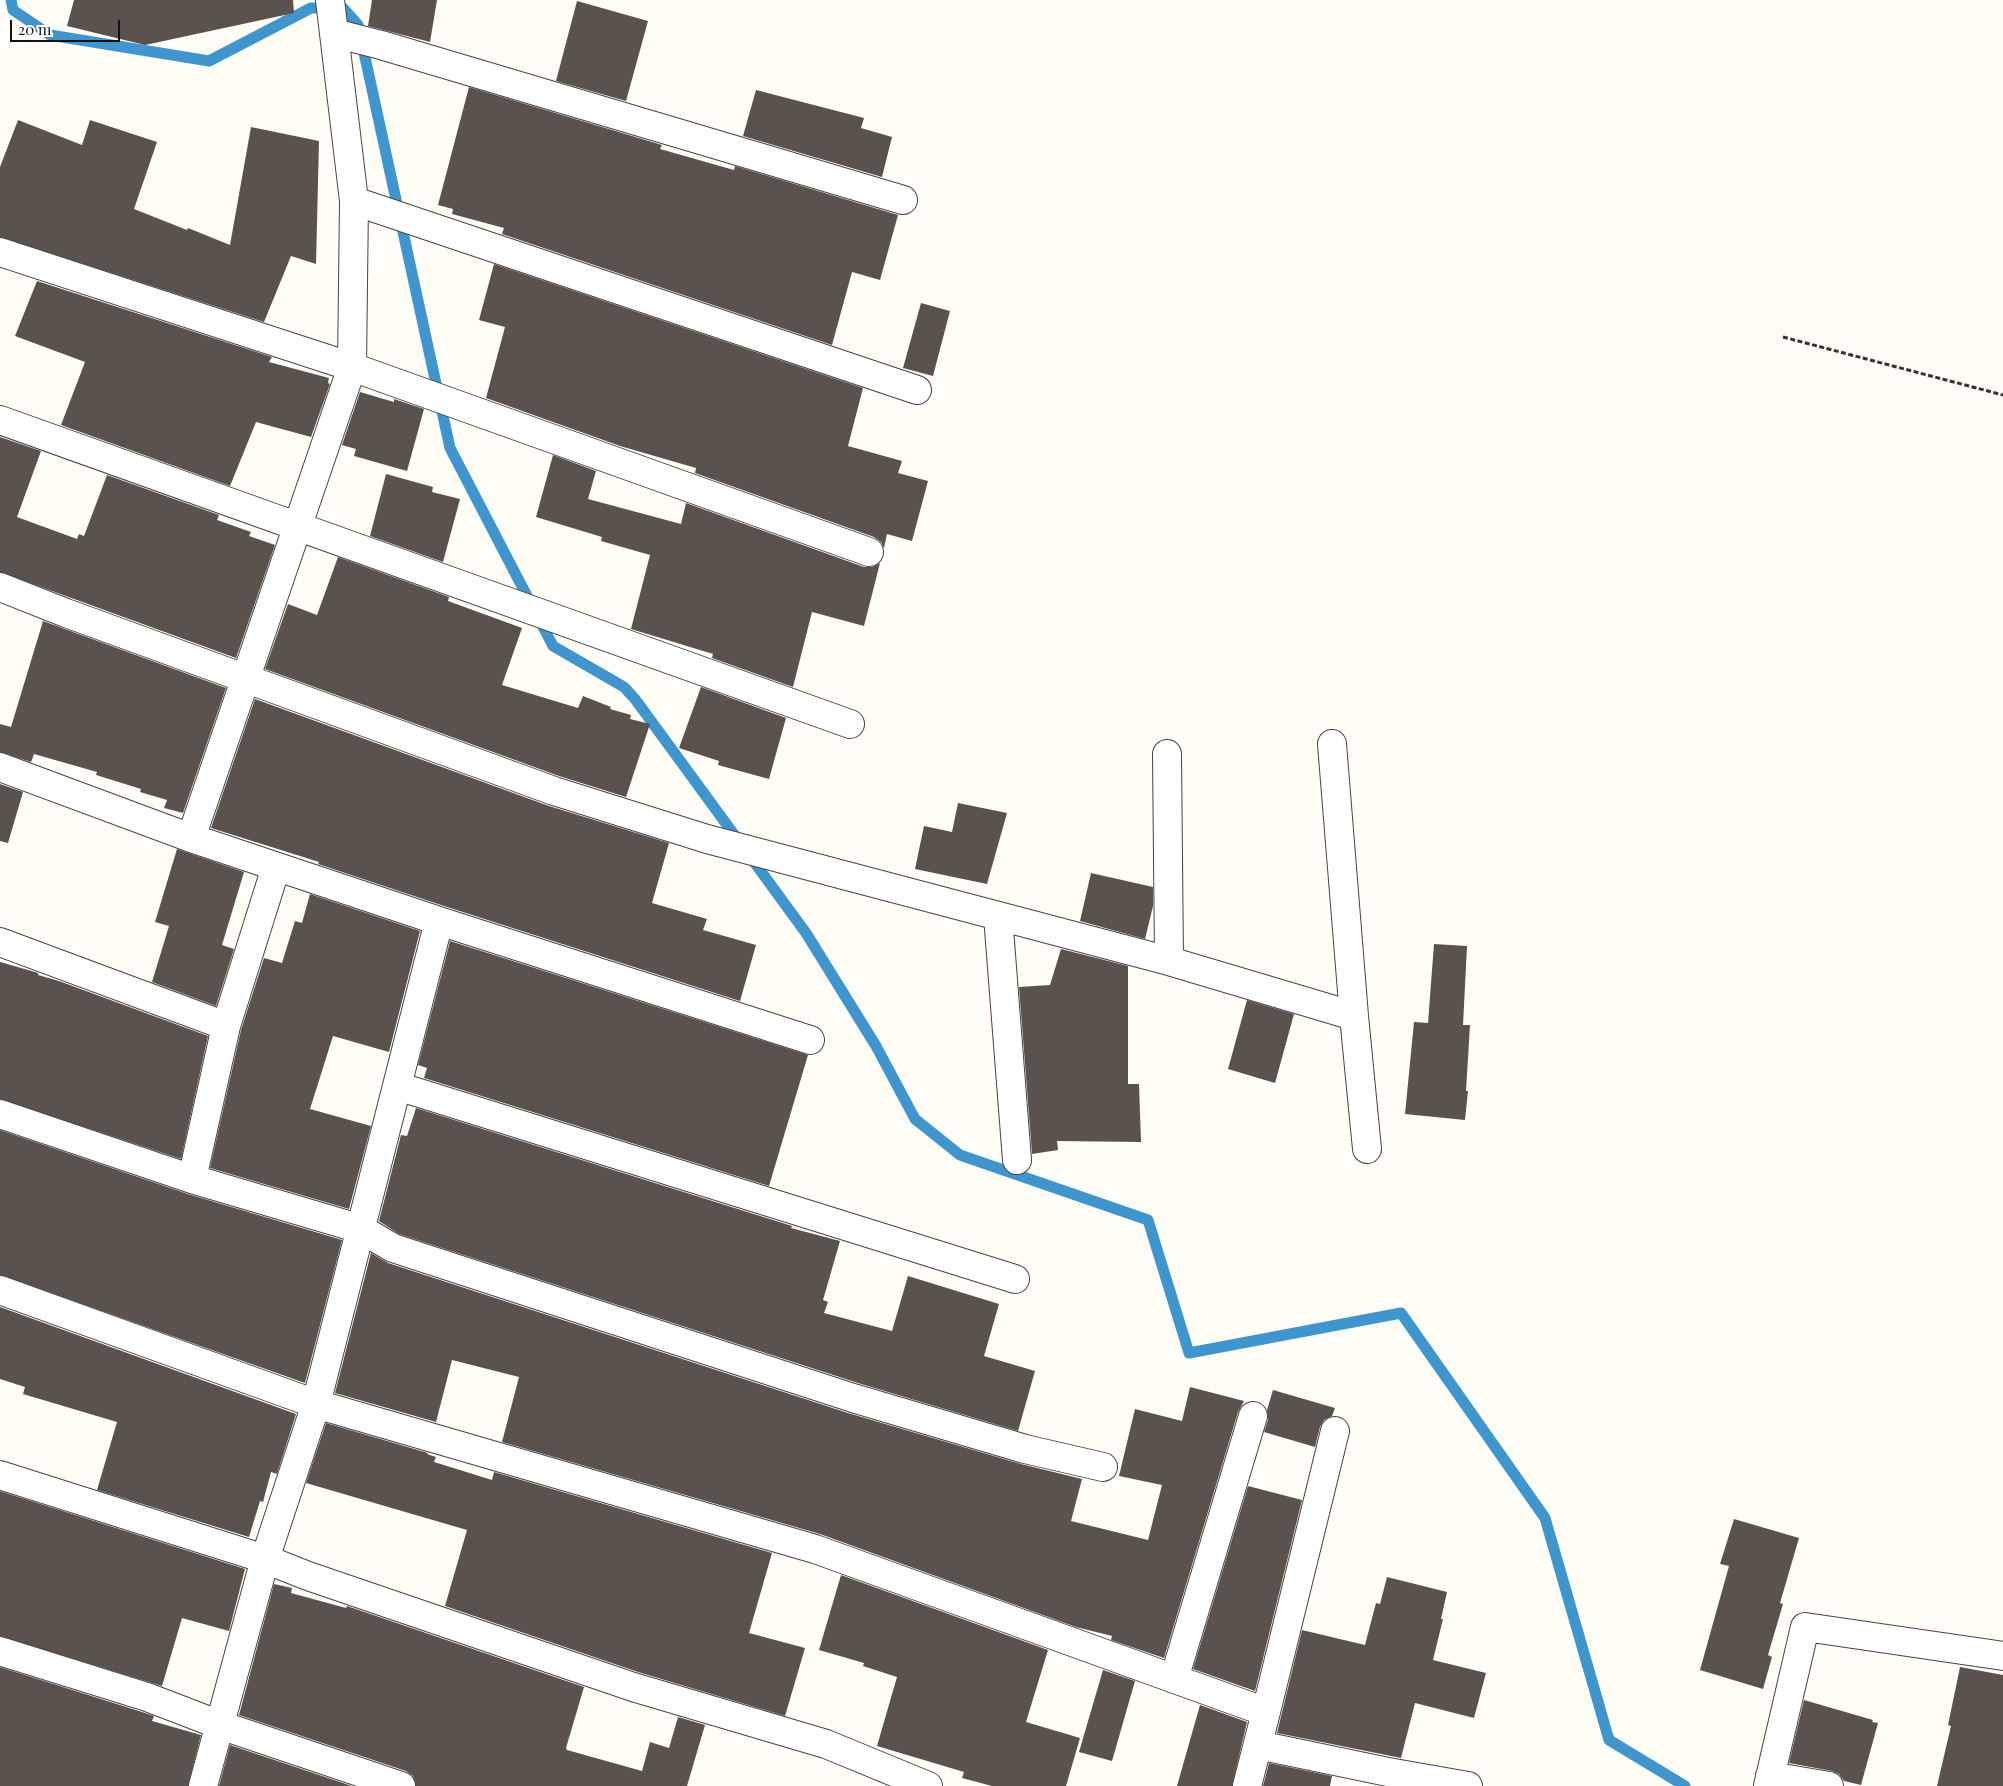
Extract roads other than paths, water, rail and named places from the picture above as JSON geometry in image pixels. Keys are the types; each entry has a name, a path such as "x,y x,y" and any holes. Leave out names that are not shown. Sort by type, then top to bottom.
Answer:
{"street":[{"path":"336,23 381,45 904,200"},
{"path":"191,838 352,367 363,205 336,23"},
{"path":"363,205 917,390"},
{"path":"0,252 413,388 869,552"},
{"path":"0,420 850,724"},
{"path":"0,586 66,613 554,790 707,839 1169,961 1354,1016"},
{"path":"1332,744 1354,1016 1368,1149"},
{"path":"1167,754 1169,961"},
{"path":"0,767 191,838 276,867 810,1040"},
{"path":"192,1179 226,1026 276,867"},
{"path":"998,916 1017,1160"},
{"path":"203,1786 265,1559 316,1404 439,921"},
{"path":"0,942 226,1026"},
{"path":"397,1086 1015,1279"},
{"path":"0,1114 192,1179 360,1229 393,1248 844,1395 1025,1449 1103,1467"},
{"path":"0,1290 316,1404 815,1549 1266,1712"},
{"path":"1174,1679 1253,1416"},
{"path":"1247,1786 1335,1431"},
{"path":"0,1475 265,1559 308,1576 633,1687 826,1744 928,1786"},
{"path":"1829,1786 1769,1781 1805,1627 2003,1656"},
{"path":"0,1651 147,1697 220,1725 401,1786"},
{"path":"1258,1744 1388,1772 1468,1786"}],"waterway":[{"path":"11,0 13,10 50,35 209,61 311,8 343,8 358,25 450,448 553,646 624,687 635,699 806,933 876,1046 915,1119 960,1155 1148,1220 1189,1353 1401,1313 1545,1518 1609,1740 1685,1786"}]}
